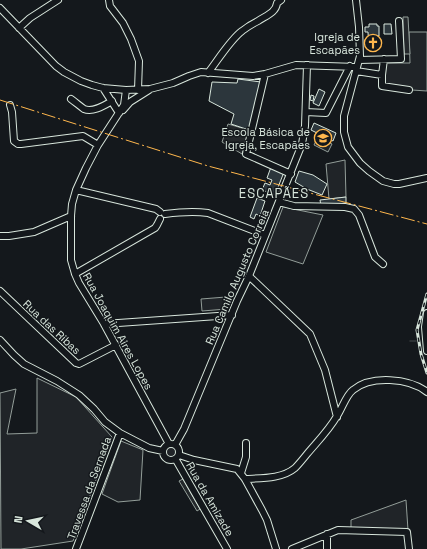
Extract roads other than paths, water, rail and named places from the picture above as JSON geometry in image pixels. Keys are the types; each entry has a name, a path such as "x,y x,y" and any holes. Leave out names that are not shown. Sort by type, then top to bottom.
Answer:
{"street":[{"path":"20,28 30,18 58,0"},
{"path":"109,0 110,6 131,39 139,62 138,90"},
{"path":"208,72 241,32 257,21 271,14 277,6 277,3 281,0"},
{"path":"306,112 326,112 360,56 356,0"},
{"path":"0,8 48,58 64,72 81,81 103,88 126,90 150,89 173,83 201,72 253,76 296,65 355,66 384,59 401,59 399,21"},
{"path":"384,59 382,86 409,90"},
{"name":"Rua Camilo Augusto Correia","path":"172,445 184,429 249,276 302,144 306,126 307,65"},
{"path":"355,66 382,75"},
{"path":"355,66 344,116 344,132 348,147 369,171 383,181 394,184 405,184 427,178"},
{"path":"265,74 246,154 291,174"},
{"path":"103,88 120,113"},
{"path":"120,113 130,102 150,89"},
{"path":"120,113 124,106 126,90"},
{"path":"71,99 87,110 95,109 112,100"},
{"path":"10,105 13,114 14,141 18,144 83,136 98,145"},
{"name":"Rua Joaquim Aires Lopes","path":"120,113 98,145 76,190 72,204 71,216 71,260 75,274 172,445"},
{"path":"76,190 156,209 163,213"},
{"path":"279,202 294,206 345,207 354,209 360,215 375,257 384,264"},
{"path":"75,274 154,228 160,219 157,215 163,213 201,212 265,235"},
{"path":"0,236 34,232 71,216"},
{"path":"249,276 310,334 325,370 337,417"},
{"name":"Rua das Ribas","path":"0,291 76,363 80,364 116,345"},
{"path":"427,312 425,327 427,351"},
{"path":"104,324 232,315"},
{"path":"0,340 24,364 57,381 79,395 105,422 120,433 149,448 163,451"},
{"path":"245,479 280,476 294,468 322,437 337,417 351,390 364,383 377,380 394,380 413,384 427,392"},
{"name":"Travessa da Sernada","path":"76,549 120,433"},
{"path":"241,472 246,457 246,443"},
{"path":"163,451 165,447 172,445 179,448 180,453 177,458"},
{"path":"163,451 166,459 170,461 177,458 194,460 232,467 241,472 267,520 276,549"},
{"name":"Rua da Amizade","path":"177,458 227,549"},
{"path":"292,549 338,530 407,532 408,549"},
{"path":"327,534 327,549"}],"waterway":[{"path":"410,341 416,341"}],"railway":[{"path":"427,294 417,330 421,354 427,373"}],"place":[{"name":"Igreja de Escapães","path":"373,43"},
{"name":"Escola Básica de Igreja, Escapães","path":"323,138"}],"district":[{"name":"ESCAPÃES","path":"274,193"}]}
